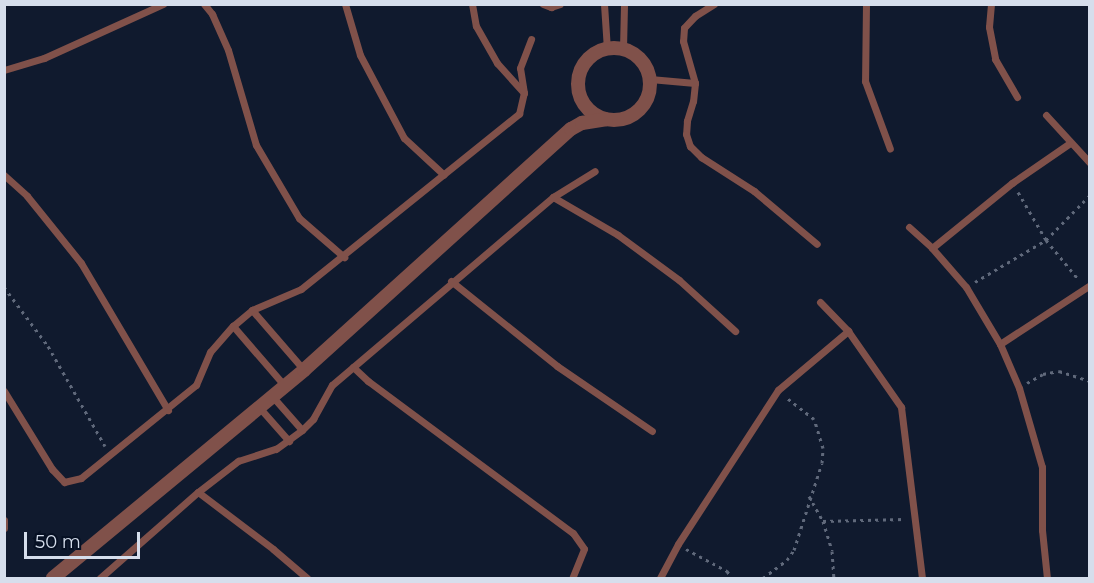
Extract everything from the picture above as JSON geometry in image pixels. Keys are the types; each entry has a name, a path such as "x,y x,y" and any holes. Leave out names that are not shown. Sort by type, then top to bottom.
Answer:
{"street":[{"path":"53,579 304,369 571,129 582,123 623,119 639,110 648,96 650,79 641,60 623,49 607,49 595,54 585,63 579,75 580,94 577,118 571,129"},
{"path":"580,94 590,110 606,119"}],"lane":[{"path":"4,70 44,58 163,4"},
{"path":"204,4 212,14 228,50 256,145 299,218 344,257"},
{"path":"345,4 360,55 404,138 444,176"},
{"path":"472,4 476,26 497,63 524,93"},
{"path":"543,4 551,7 560,4"},
{"path":"604,4 607,49"},
{"path":"623,49 624,4"},
{"path":"714,4 695,16 684,28 683,41 695,83 687,121 686,134 690,146 701,157 754,190 817,244"},
{"path":"866,4 865,81 890,149"},
{"path":"991,4 989,27 995,59 1017,97"},
{"path":"4,391 52,469 64,482 81,478 168,410 196,385 210,352 233,326 252,310 301,289 344,257 519,114 524,93 520,69 531,39"},
{"path":"650,79 695,83"},
{"path":"1046,115 1089,163"},
{"path":"932,248 1012,183 1070,143"},
{"path":"100,578 198,492 238,461 265,454 289,441 313,419 332,385 353,366 553,197 595,171"},
{"path":"4,175 27,196 81,263 168,410"},
{"path":"553,197 627,241 679,280 735,331"},
{"path":"909,227 932,248 966,287 1000,344 1019,388 1042,467 1042,530 1047,579"},
{"path":"451,281 557,366 652,431"},
{"path":"1000,344 1088,287"},
{"path":"820,303 848,331 901,407 922,579"},
{"path":"252,310 304,369"},
{"path":"233,326 284,385"},
{"path":"660,579 678,544 778,390 848,331"},
{"path":"353,366 368,381 573,533 584,549 572,579"},
{"path":"272,395 302,430"},
{"path":"258,406 289,441"},
{"path":"198,492 273,549 307,579"},
{"path":"4,520 4,528"}],"path":[{"path":"1012,183 1046,240 1088,287"},
{"path":"966,287 1046,240 1089,195"},
{"path":"4,287 48,346 110,455"},
{"path":"1019,388 1043,374 1059,371 1089,381"},
{"path":"763,579 788,560 794,550 809,496 822,463 823,448 814,418 778,390"},
{"path":"809,496 823,521 832,551 834,579"},
{"path":"823,521 915,519"},
{"path":"678,544 727,571 732,579"}]}
